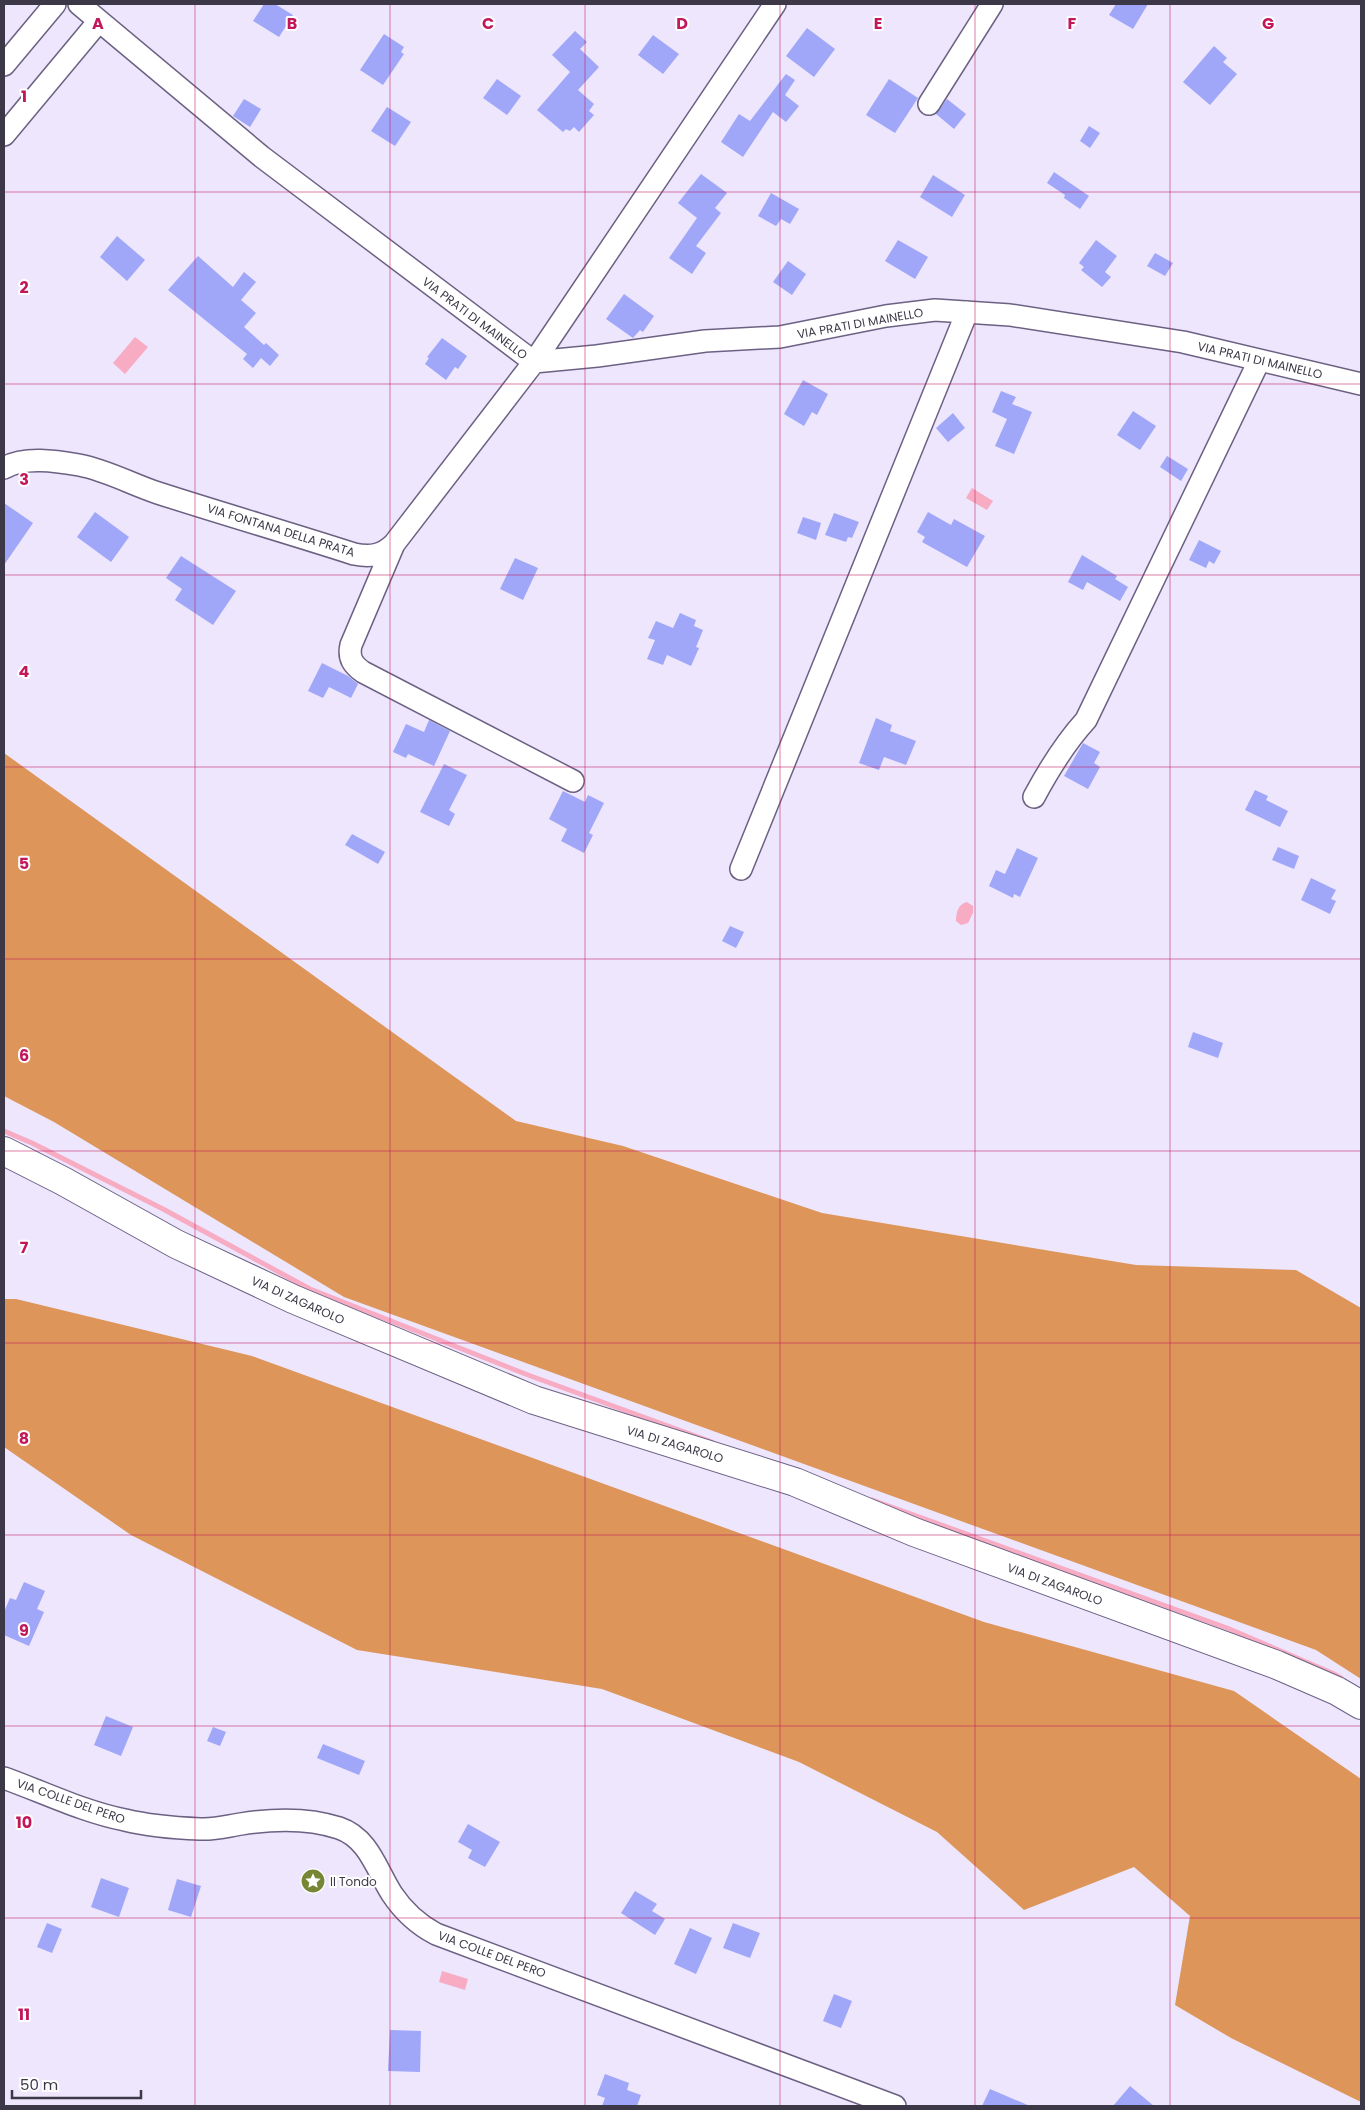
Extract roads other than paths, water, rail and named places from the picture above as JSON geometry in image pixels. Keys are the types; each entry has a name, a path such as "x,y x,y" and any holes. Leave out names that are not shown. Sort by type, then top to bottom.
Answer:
{"main road":[{"name":"VIA DI ZAGAROLO","path":"4,1151 63,1181 176,1244 293,1299 525,1396 796,1482 914,1532 1277,1665 1337,1691 1361,1705"}],"street":[{"path":"4,65 55,4"},
{"name":"VIA PRATI DI MAINELLO","path":"79,4 262,157 534,362 597,356 704,341 780,337 886,316 935,310 1010,315 1183,342 1361,384"},
{"name":"VIA PRATI DI MAINELLO","path":"534,362 775,4"},
{"path":"929,104 992,4"},
{"path":"4,135 99,21"},
{"path":"741,869 967,312"},
{"path":"1034,797 1070,736 1086,720 1259,361"},
{"name":"VIA FONTANA DELLA PRATA","path":"4,468 11,464 34,461 59,462 86,467 159,493 360,555 375,556 394,544 534,362"},
{"path":"394,544 351,645 350,656 354,664 363,672 573,781"},
{"name":"VIA COLLE DEL PERO","path":"4,1778 103,1814 149,1824 202,1830 278,1820 322,1824 341,1828 354,1836 366,1848 392,1893 414,1920 436,1934 895,2106"}],"waterway":[{"path":"4,1131 32,1143 163,1209 310,1289 528,1375 712,1442"},
{"path":"872,1500 1227,1628 1341,1678"}],"place":[{"name":"Il Tondo","path":"313,1881"}]}
